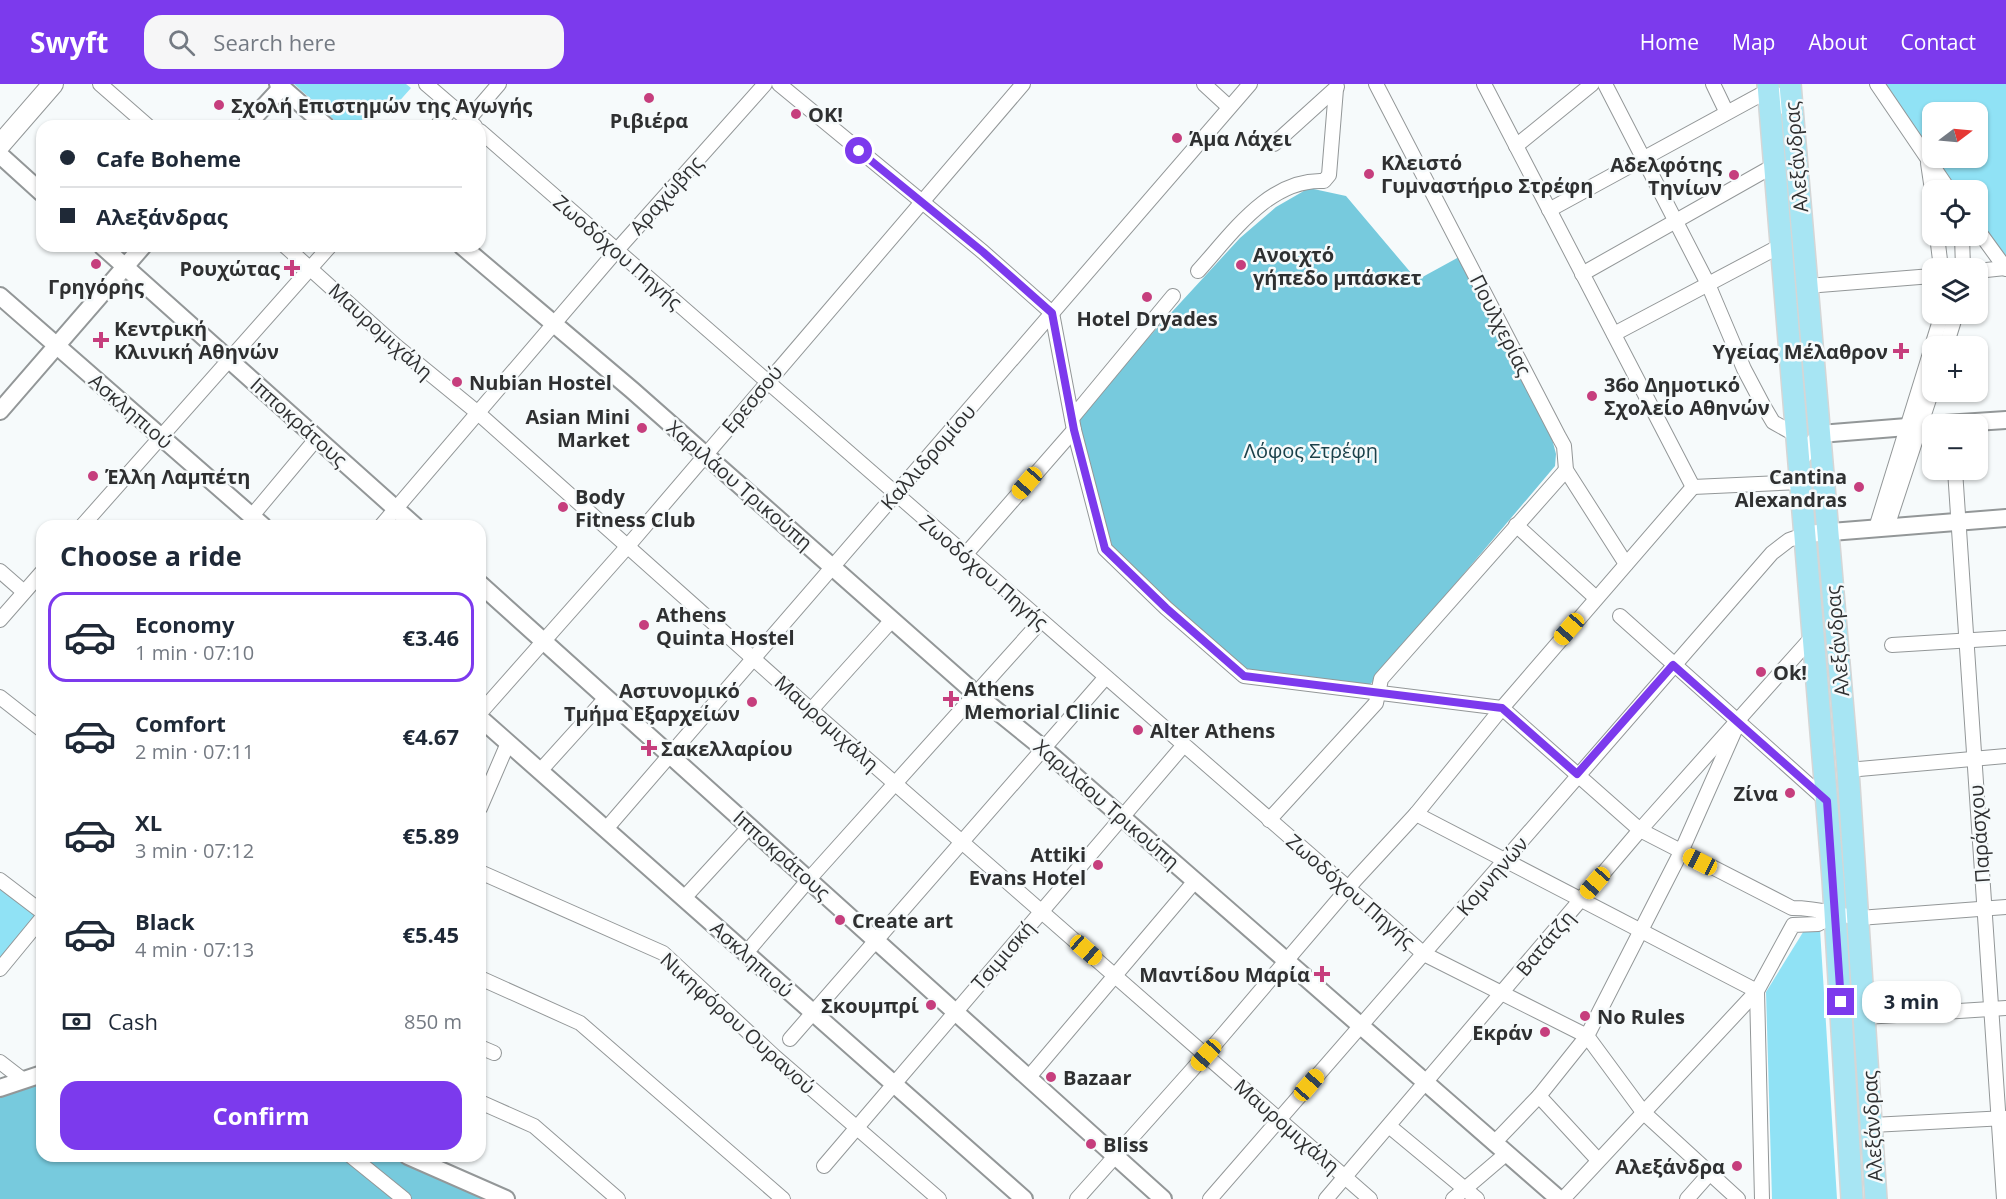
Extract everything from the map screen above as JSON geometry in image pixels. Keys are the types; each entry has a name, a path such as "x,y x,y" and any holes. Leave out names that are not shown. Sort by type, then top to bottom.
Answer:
{"main road":[{"path":"0,145 53,84"},
{"name":"Αλεξάνδρας","path":"1790,84 1848,770 1876,1199"},
{"name":"Αλεξάνδρας","path":"1768,87 1827,801 1852,1199"}],"street":[{"path":"100,84 141,120"},
{"path":"426,84 468,120"},
{"path":"473,120 499,84"},
{"name":"Αραχώβης","path":"386,520 617,250 765,84"},
{"path":"778,84 922,201 1052,313 1073,424 1105,549 1166,608 1244,676 1502,708 1640,830 1792,908 1816,908 1835,915 1859,918 2006,907"},
{"name":"Ερεσσού","path":"486,706 627,547 1023,84"},
{"path":"1204,84 1229,107"},
{"name":"Καλλιδρομίου","path":"606,830 1250,84"},
{"name":"Πουλχερίας","path":"1376,84 1560,437 1564,446 1566,470 1626,564"},
{"path":"1484,84 1693,487"},
{"path":"1516,146 1592,84"},
{"path":"1605,84 1708,284 1744,369 1763,405 1773,422 1798,436"},
{"path":"1713,84 1726,111"},
{"path":"1877,84 1922,151"},
{"path":"251,120 281,85 319,120"},
{"path":"1274,144 1339,86"},
{"path":"1198,271 1247,216 1275,195 1303,182 1324,181 1329,175 1339,86"},
{"path":"1549,210 1768,87 1783,98 1794,134"},
{"path":"441,120 453,107"},
{"name":"Ζωοδόχου Πηγής","path":"486,136 1424,954 1587,1036"},
{"path":"0,155 36,188"},
{"path":"1582,274 1775,165"},
{"path":"1988,244 2006,269"},
{"path":"1614,334 1782,245"},
{"name":"Ιπποκράτους","path":"109,252 408,520"},
{"path":"0,411 138,252"},
{"name":"Μαυρομιχάλη","path":"292,252 396,346 478,413 811,710 1370,1199"},
{"path":"87,520 325,252"},
{"name":"Χαριλάου Τρικούπη","path":"469,252 555,323 976,694 1044,749 1561,1199"},
{"path":"1988,270 2006,269"},
{"path":"1807,285 1922,277"},
{"name":"Ασκληπιού","path":"0,296 256,520"},
{"path":"965,555 1073,424 1173,296"},
{"path":"1920,426 1924,402"},
{"path":"1882,528 1928,402"},
{"path":"1988,421 2006,420"},
{"path":"1800,460 1820,434 1920,426"},
{"path":"258,520 317,438"},
{"path":"1269,820 1376,704 1381,679 1566,470"},
{"name":"Παράσχου","path":"1955,480 1991,1010 2002,1118 2004,1199"},
{"path":"1077,1199 1206,1055 1347,888 1416,814 1502,708 1693,487 1802,482"},
{"name":"Κομνηνών","path":"1210,1199 1506,861 1577,774 1772,553 1789,540 1806,534 2006,518"},
{"path":"1516,525 1596,598"},
{"path":"1772,553 1790,550 1796,553 1809,572"},
{"path":"0,571 24,592"},
{"path":"0,620 36,579"},
{"name":"Ιπποκράτους","path":"486,589 1163,1199"},
{"path":"1620,616 1827,801"},
{"path":"811,710 892,620"},
{"path":"746,953 809,879 1041,621"},
{"name":"Βατάτζη","path":"1326,1199 1640,830 1738,723 1814,635"},
{"path":"1892,645 2006,638"},
{"path":"790,1039 1105,678"},
{"path":"0,697 36,725"},
{"path":"540,771 606,698"},
{"name":"Ασκληπιού","path":"486,723 1024,1199"},
{"path":"1453,1199 1465,1189 1501,1148 1587,1036 1639,930 1681,852 1738,723"},
{"path":"486,794 508,743"},
{"name":"Τσιμισκή","path":"824,1166 1183,746"},
{"path":"1848,770 2006,756"},
{"path":"1416,814 1757,991"},
{"path":"684,898 750,826"},
{"name":"Νικηφόρου Ουρανού","path":"486,875 663,953 939,1199"},
{"path":"0,880 36,907"},
{"path":"1029,1077 1196,881"},
{"path":"1561,1199 1757,991 1793,925 1792,908"},
{"path":"1793,925 1818,924 1835,915"},
{"path":"0,969 36,925"},
{"path":"486,981 580,1023 783,1199"},
{"path":"1757,991 1762,1199"},
{"path":"1865,1017 2006,1008"},
{"path":"1587,1036 1643,1112 1738,1199"},
{"path":"486,1050 494,1053"},
{"path":"0,1062 22,1079"},
{"path":"0,1088 36,1076"},
{"path":"1539,1096 1598,1160"},
{"path":"486,1105 534,1126 618,1199"},
{"path":"1872,1125 2002,1118"},
{"path":"1389,1126 1477,1199"},
{"path":"358,1162 404,1199"},
{"path":"422,1162 506,1199"},
{"path":"1687,1199 1710,1173"}],"shaded area":[{"path":"294,84 406,84 411,88 387,115 377,107 365,120 334,120"},
{"path":"1884,84 2006,84 2006,262 1988,236 1988,180 1950,180 1941,168 1988,168 1988,102 1922,102 1922,140"},
{"path":"0,884 36,914 0,959"},
{"path":"1805,929 1820,929 1837,1199 1772,1199 1766,992"}],"green space":[{"name":"Λόφος Στρέφη","path":"1309,188 1346,196 1417,280 1459,257 1550,431 1556,454 1555,466 1368,687 1247,673 1113,550 1077,415 1240,238 1276,207"},
{"path":"36,1084 36,1162 400,1162 484,1199 0,1199 0,1096"}],"place":[{"name":"Ριβιέρα","path":"649,98"},
{"name":"Σχολή Επιστημών της Αγωγής","path":"219,105"},
{"name":"ΟΚ!","path":"796,114"},
{"name":"Άμα Λάχει","path":"1177,138"},
{"name":"Κλειστό Γυμναστήριο Στρέφη","path":"1369,174"},
{"name":"Αδελφότης Τηνίων","path":"1734,175"},
{"name":"Γρηγόρης","path":"96,264"},
{"name":"Ανοιχτό γήπεδο μπάσκετ","path":"1241,265"},
{"name":"Ρουχώτας","path":"292,268"},
{"name":"Hotel Dryades","path":"1147,297"},
{"name":"Κεντρική Κλινική Αθηνών","path":"101,340"},
{"name":"Υγείας Μέλαθρον","path":"1901,351"},
{"name":"Nubian Hostel","path":"457,382"},
{"name":"36ο Δημοτικό Σχολείο Αθηνών","path":"1592,396"},
{"name":"Asian Mini Market","path":"642,428"},
{"name":"Έλλη Λαμπέτη","path":"93,476"},
{"name":"Cantina Alexandras","path":"1859,487"},
{"name":"Body Fitness Club","path":"563,507"},
{"name":"Athens Quinta Hostel","path":"644,625"},
{"name":"Ok!","path":"1761,672"},
{"name":"Athens Memorial Clinic","path":"951,699"},
{"name":"Αστυνομικό Τμήμα Εξαρχείων","path":"752,702"},
{"name":"Alter Athens","path":"1138,730"},
{"name":"Σακελλαρίου","path":"649,748"},
{"name":"Ζίνα","path":"1790,793"},
{"name":"Attiki Evans Hotel","path":"1098,865"},
{"name":"Create art","path":"840,920"},
{"name":"Μαντίδου Μαρία","path":"1322,974"},
{"name":"Σκουμπρί","path":"931,1005"},
{"name":"No Rules","path":"1585,1016"},
{"name":"Εκράν","path":"1545,1032"},
{"name":"Bazaar","path":"1051,1077"},
{"name":"Bliss","path":"1091,1144"},
{"name":"Αλεξάνδρα","path":"1737,1166"}],"route":[{"path":"859,151 983,252 1052,313 1074,430 1105,549 1166,608 1244,676 1502,708 1577,774 1673,665 1827,801 1841,1002"}]}
